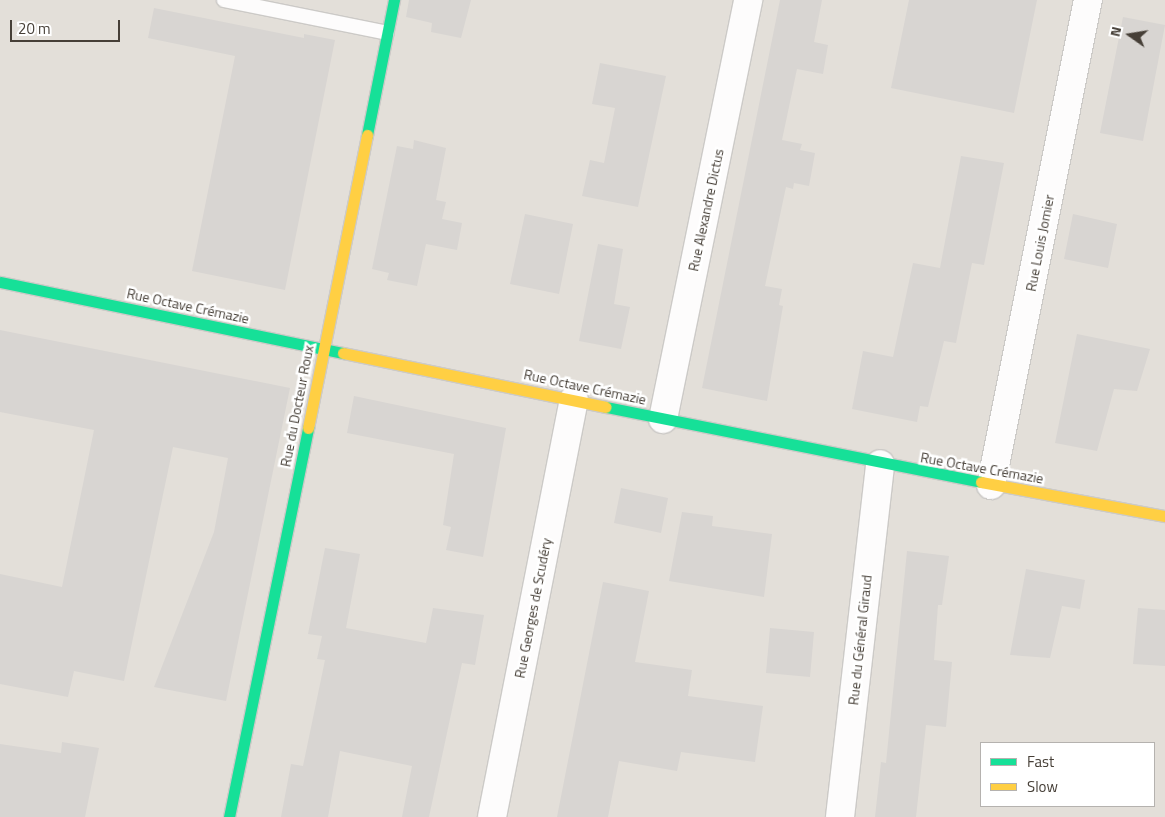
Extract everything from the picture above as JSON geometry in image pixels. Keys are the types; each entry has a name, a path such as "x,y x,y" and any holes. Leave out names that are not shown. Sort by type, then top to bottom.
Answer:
{"street":[{"name":"Rue du Docteur Roux","path":"230,817 394,0"},
{"name":"Rue Alexandre Dictus","path":"663,419 748,0"},
{"name":"Rue Louis Jomier","path":"991,485 1088,0"},
{"name":"Rue Octave Crémazie","path":"0,282 880,464 1165,516"},
{"name":"Rue Georges de Scudéry","path":"492,817 574,400"},
{"name":"Rue du Général Giraud","path":"840,817 880,464"}],"lane":[{"path":"224,0 387,34"}],"shaded area":[{"path":"0,0 1165,0 1165,817 0,817"}],"building":[{"path":"409,0 471,0 461,38 431,32 432,23 406,17"},
{"path":"780,0 822,0 814,42 828,45 823,74 797,69 782,140 802,144 800,150 815,153 809,186 794,183 793,189 786,187 765,286 782,289 779,305 783,306 767,401 702,388"},
{"path":"909,0 1037,0 1014,113 891,88"},
{"path":"154,8 304,38 304,34 335,40 285,290 192,271 235,56 148,38"},
{"path":"1123,17 1165,25 1143,141 1100,133"},
{"path":"600,63 666,76 638,207 582,196 590,160 604,163 615,108 592,104"},
{"path":"414,140 446,148 436,200 446,202 442,219 462,223 457,250 426,244 417,286 387,280 389,273 372,269 397,146 413,149"},
{"path":"961,156 1004,163 984,265 972,263 956,343 944,341 928,407 920,406 917,422 852,409 863,351 893,357 913,263 940,268"},
{"path":"525,214 573,224 559,294 510,284"},
{"path":"1073,214 1117,224 1108,268 1064,259"},
{"path":"598,244 623,249 614,304 630,307 621,349 579,341"},
{"path":"0,330 290,388 226,701 154,687 214,532 228,458 173,447 124,681 74,671 68,697 0,684 0,574 62,587 94,430 0,412"},
{"path":"1077,334 1150,349 1137,391 1114,389 1097,451 1055,443"},
{"path":"354,396 506,428 483,557 446,550 451,527 443,525 454,454 347,433"},
{"path":"621,488 668,498 661,533 614,523"},
{"path":"682,512 713,516 712,526 772,534 764,597 669,581"},
{"path":"325,548 360,554 346,628 426,643 433,608 484,615 475,665 462,663 429,817 402,817 412,766 340,751 328,817 281,817 291,764 303,766 325,660 317,659 322,636 308,634"},
{"path":"907,551 949,556 942,605 938,605 934,660 952,662 946,727 926,725 916,817 875,817 881,762 886,763"},
{"path":"1026,569 1085,580 1080,609 1062,606 1050,658 1010,655"},
{"path":"603,582 649,591 635,662 692,670 688,696 763,706 755,762 681,752 677,771 619,761 608,817 557,817"},
{"path":"1138,608 1165,610 1165,666 1133,664"},
{"path":"770,628 814,632 810,677 766,673"},
{"path":"62,742 99,748 85,817 0,817 0,744 61,753"}],"traffic: fast":[{"path":"367,135 394,0"},
{"path":"0,282 343,353"},
{"path":"606,407 981,482"},
{"path":"229,817 308,428"}],"traffic: slow":[{"path":"308,428 367,135"},
{"path":"343,353 606,407"},
{"path":"981,482 1165,516"}]}
